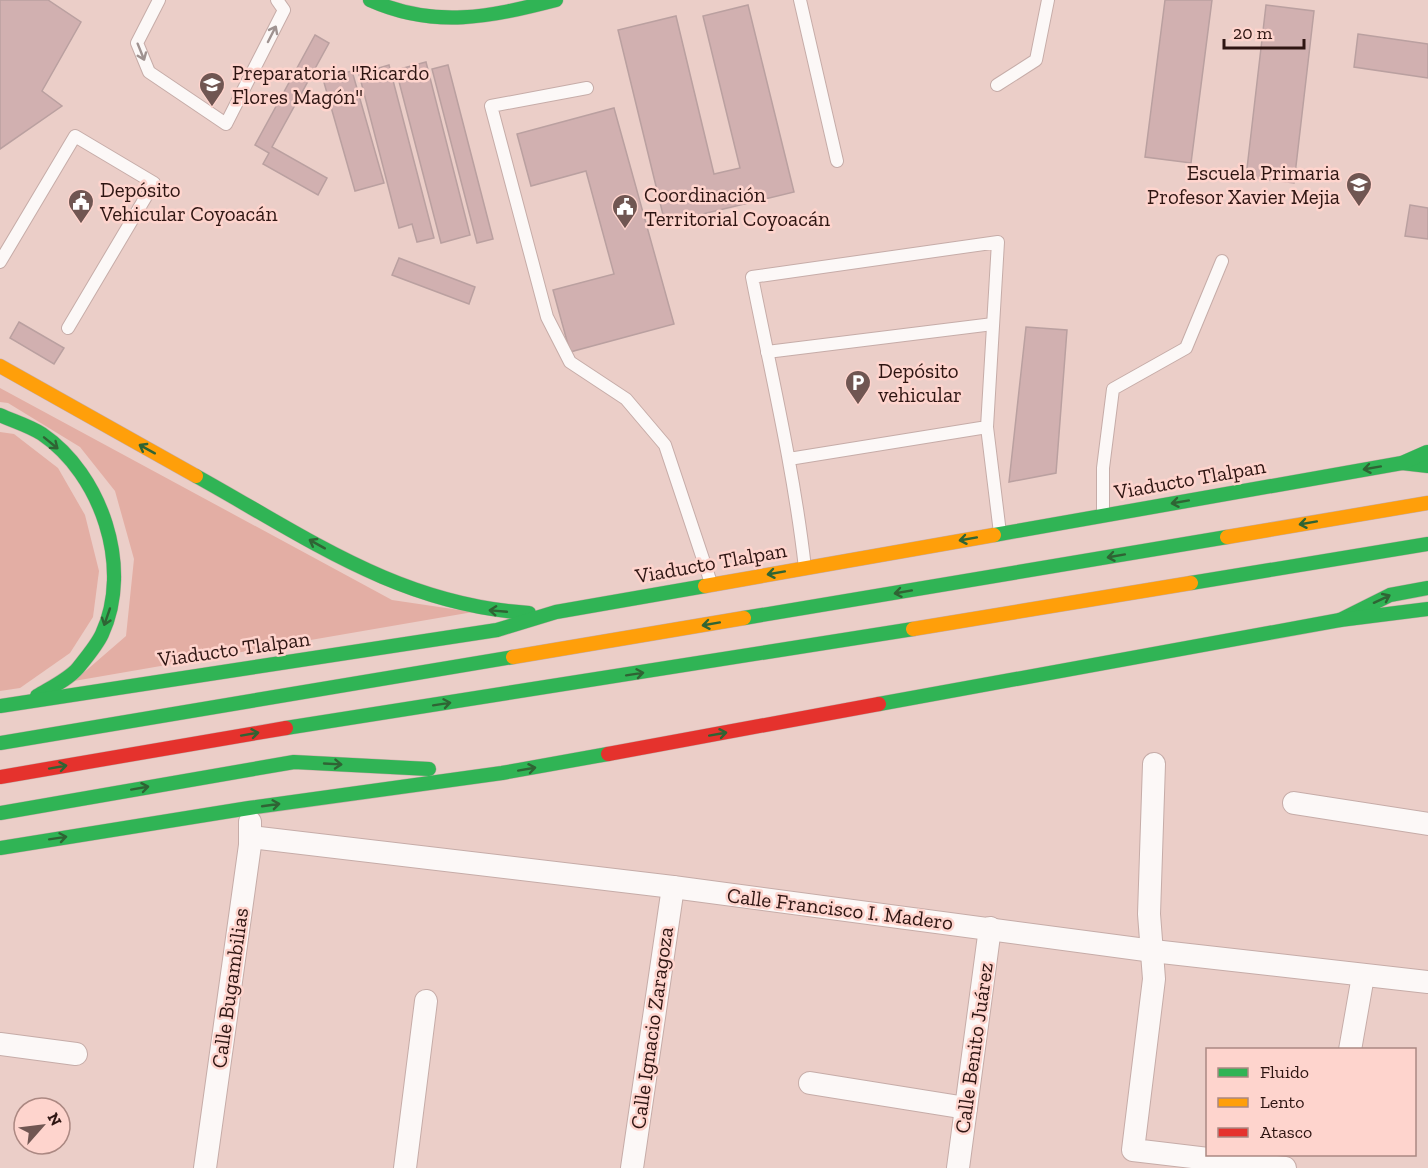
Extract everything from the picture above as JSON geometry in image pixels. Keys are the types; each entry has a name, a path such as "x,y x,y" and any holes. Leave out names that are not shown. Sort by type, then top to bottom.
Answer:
{"main road":[{"path":"370,0 415,16 456,20 556,0"},
{"path":"0,366 386,581 440,601 469,607 518,612 556,612"},
{"path":"0,415 21,423 39,434 72,462 101,509 111,541 114,564 115,586 111,606 97,642 73,672 58,684 24,701"},
{"name":"Viaducto Tlalpan","path":"0,706 497,630 556,612 1402,463 1428,452"},
{"path":"1402,463 1428,466"},
{"path":"0,743 1428,503"},
{"path":"0,777 257,733 772,653 1428,544"},
{"path":"1340,620 1390,595 1428,588"},
{"path":"0,848 249,808 502,773 1340,620 1428,609"},
{"path":"0,813 294,762 502,773"}],"street":[{"path":"1154,764 1149,914 1154,979 1133,1150 1285,1168"},
{"path":"1294,803 1428,824"},
{"name":"Calle Bugambilias","path":"205,1168 251,837 249,808"},
{"name":"Calle Francisco I. Madero","path":"251,837 673,887 1153,951 1428,982"},
{"name":"Calle Ignacio Zaragoza","path":"632,1168 673,887"},
{"name":"Calle Benito Juárez","path":"958,1168 990,928"},
{"path":"1350,1048 1363,976"},
{"path":"405,1168 426,1001"},
{"path":"0,1044 76,1054"},
{"path":"810,1083 966,1108"}],"lane":[{"path":"159,0 137,43 149,72 226,124 284,10 277,0"},
{"path":"800,0 837,161"},
{"path":"997,85 1036,60 1048,0"},
{"path":"587,88 491,106 547,317 570,362 626,399 665,445 712,584"},
{"path":"0,262 75,136 154,183 68,328"},
{"path":"805,568 796,491 752,277 998,242 987,427 1000,534"},
{"path":"1103,516 1103,468 1113,389 1186,348 1222,261"},
{"path":"767,352 993,324"},
{"path":"789,459 987,427"}],"shaded area":[{"path":"0,388 392,600 473,612 74,681 126,636 134,559 115,491 80,447 8,403 0,402"},
{"path":"0,432 14,434 58,468 85,515 99,571 93,617 70,653 20,688 0,691"}],"building":[{"path":"0,0 48,0 81,22 42,91 62,106 0,149"},
{"path":"1165,0 1212,0 1191,163 1145,157"},
{"path":"748,5 794,192 665,223 618,30 676,16 714,174 740,168 703,16"},
{"path":"1266,5 1314,11 1294,183 1246,177"},
{"path":"1358,34 1428,44 1428,78 1354,67"},
{"path":"315,35 329,43 272,147 327,178 318,195 263,164 269,153 255,145"},
{"path":"426,62 470,235 441,243 396,70"},
{"path":"389,65 434,238 417,242 412,224 399,228 359,74"},
{"path":"448,65 493,239 477,243 432,69"},
{"path":"352,71 384,183 355,191 323,79"},
{"name":"Coordinación Territorial Coyoacán","path":"614,108 674,324 570,352 553,290 614,274 586,171 531,186 517,134"},
{"path":"1410,205 1428,208 1428,239 1405,236"},
{"path":"399,258 475,287 469,304 392,275"},
{"path":"19,322 64,348 54,364 10,338"},
{"path":"1026,327 1067,330 1056,473 1009,482"}],"traffic: fast":[{"path":"370,0 417,15 440,17 485,15 556,0"},
{"path":"0,415 42,434 63,451 81,473 95,497 106,524 112,552 114,580 111,608 100,638 74,672 37,696"},
{"path":"994,535 1402,463 1427,452"},
{"path":"1402,463 1428,466"},
{"path":"196,476 315,544 396,582 438,597 482,607 529,613"},
{"path":"744,618 1227,537"},
{"path":"1191,583 1428,544"},
{"path":"0,706 497,630 556,612 705,586"},
{"path":"1340,620 1390,595 1428,588"},
{"path":"879,704 1340,620 1428,609"},
{"path":"286,728 913,629"},
{"path":"0,743 513,657"},
{"path":"0,848 249,808 502,773 608,754"},
{"path":"0,813 294,762 429,769"}],"traffic: slow":[{"path":"0,366 196,476"},
{"path":"1227,537 1428,503"},
{"path":"705,586 994,535"},
{"path":"913,629 1191,583"},
{"path":"513,657 744,618"}],"traffic: jam":[{"path":"608,754 879,704"},
{"path":"0,777 286,728"}],"place":[{"name":"Preparatoria \"Ricardo Flores Magón\"","path":"212,108"},
{"name":"Escuela Primaria Profesor Xavier Mejia","path":"1359,208"},
{"name":"Depósito Vehicular Coyoacán","path":"81,225"},
{"name":"Coordinación Territorial Coyoacán","path":"625,230"},
{"name":"Depósito vehicular","path":"858,406"}]}
